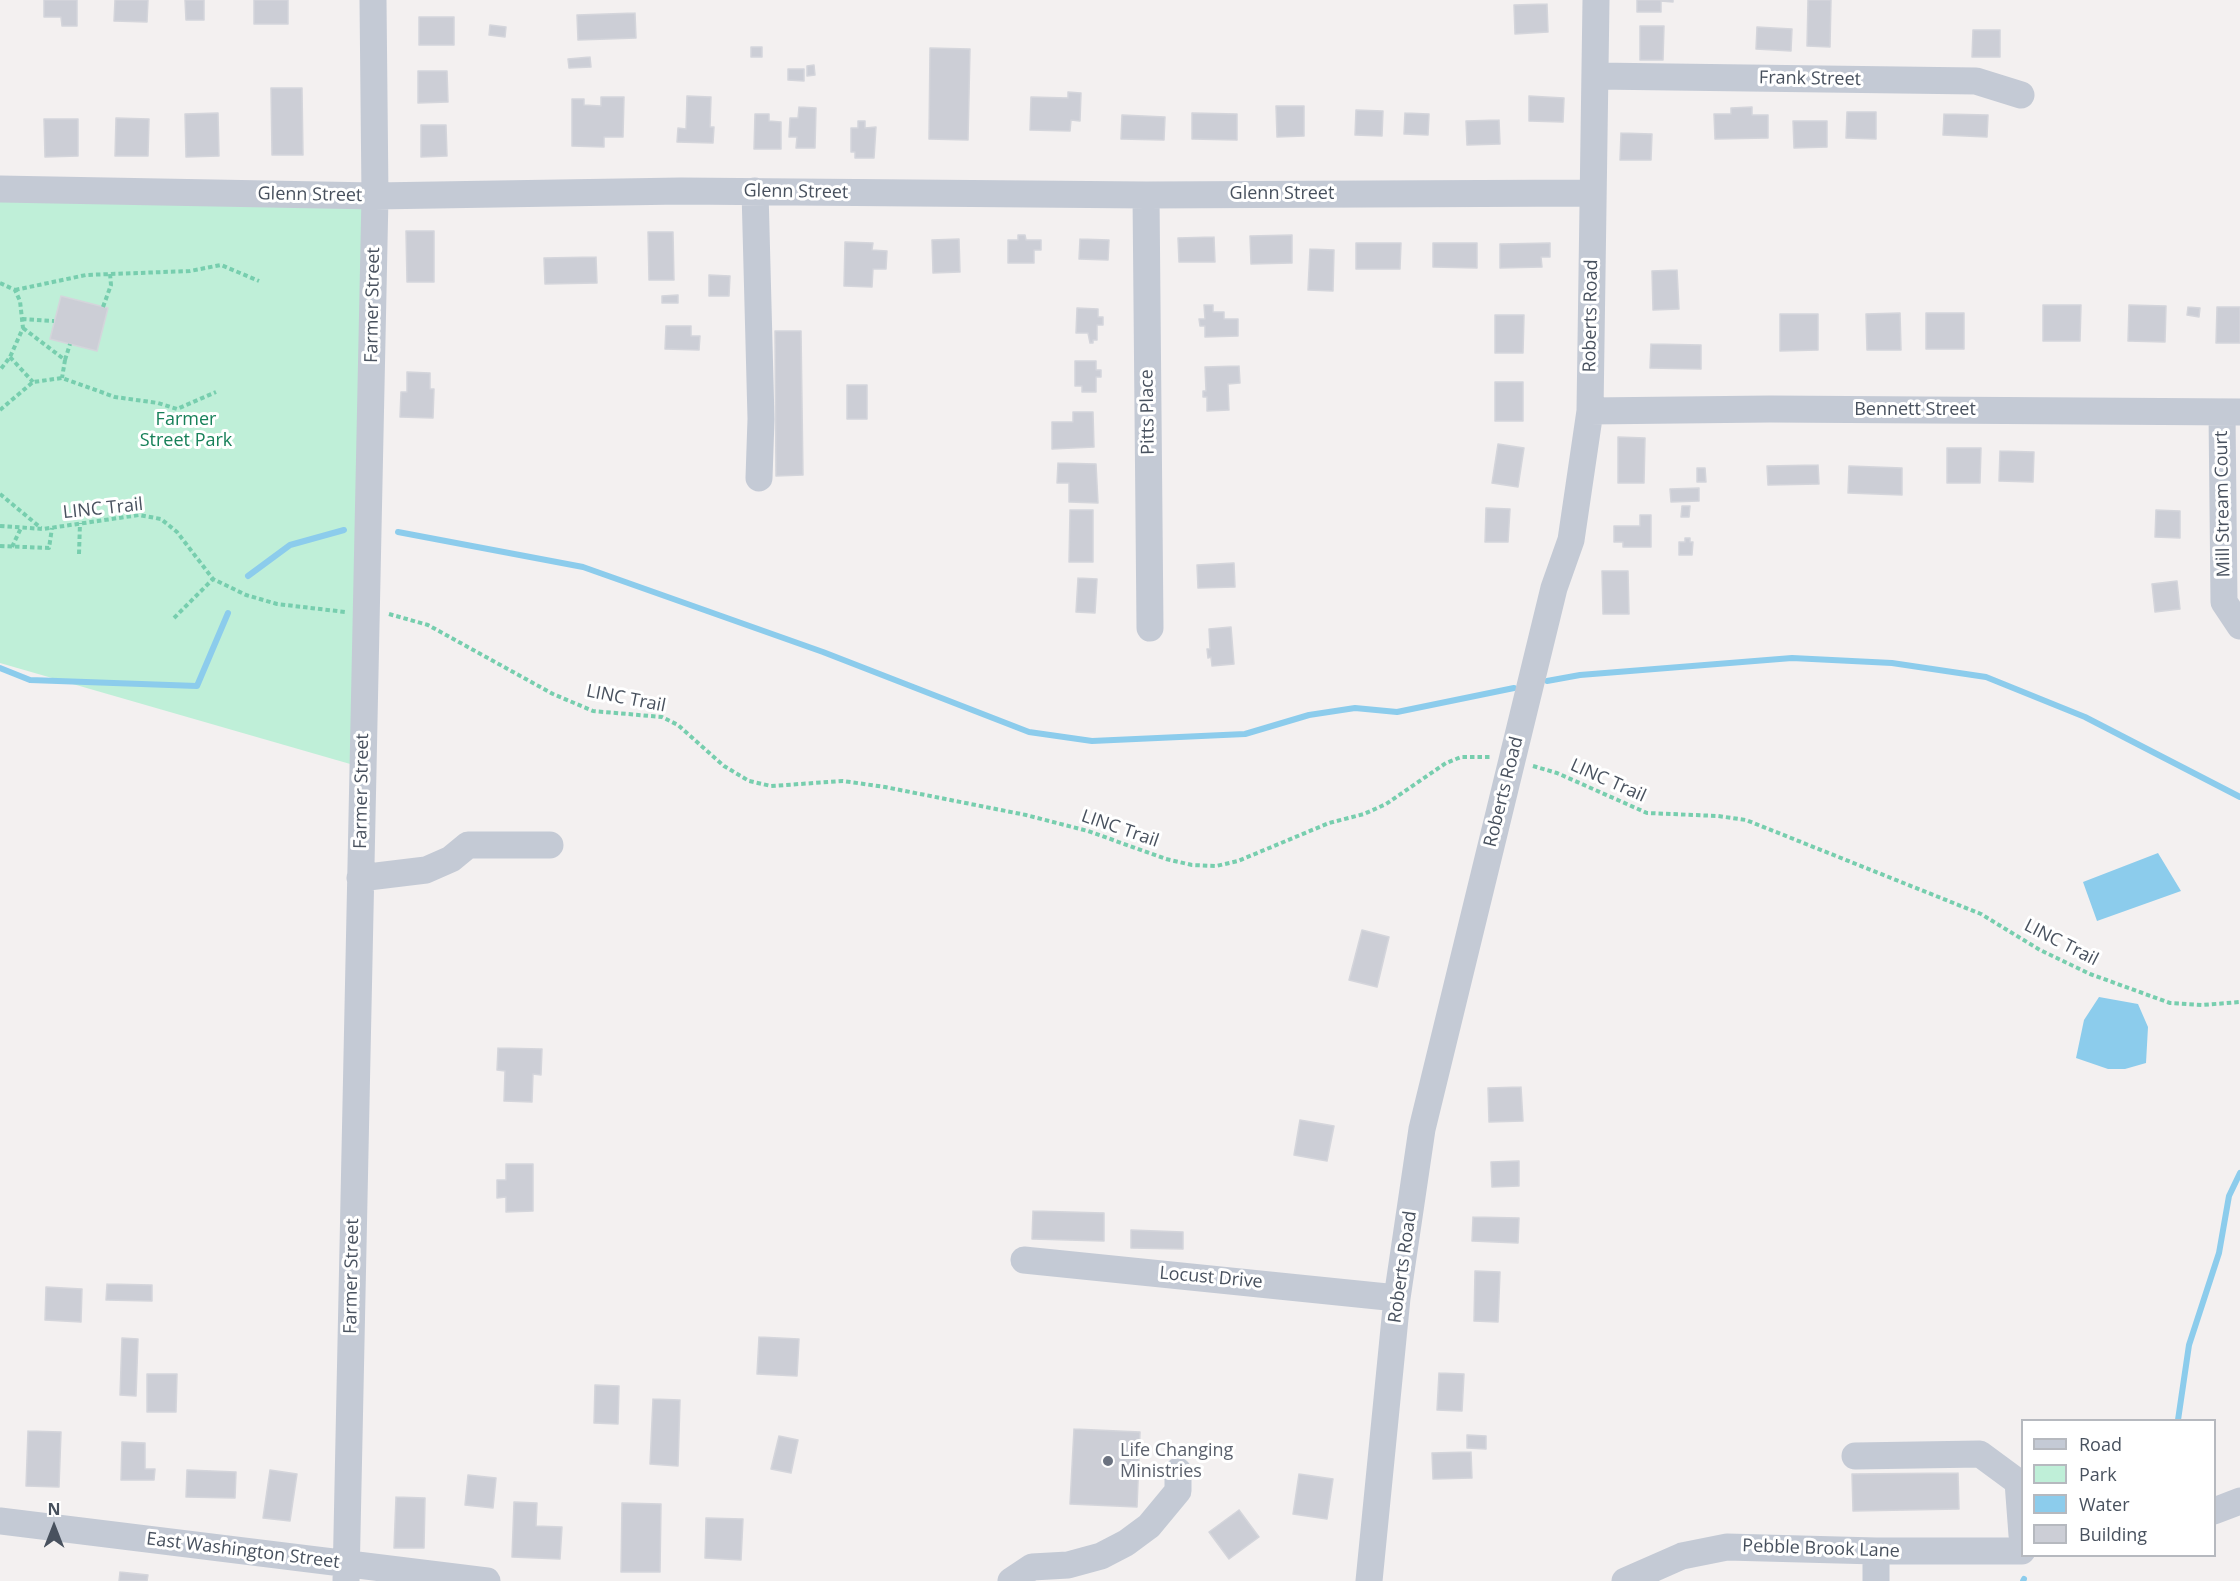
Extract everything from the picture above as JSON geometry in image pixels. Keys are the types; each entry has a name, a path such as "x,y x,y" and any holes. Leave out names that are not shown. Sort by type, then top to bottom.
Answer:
{"street":[{"name":"Farmer Street","path":"346,1572 375,196 373,0"},
{"name":"Roberts Road","path":"1369,1581 1397,1298 1422,1129 1554,588 1571,540 1590,411 1596,0"},
{"name":"Frank Street","path":"1596,76 1976,81 2021,95"},
{"name":"Glenn Street","path":"0,189 375,196 755,191 1146,195 1593,193"},
{"path":"755,191 758,237 759,478"},
{"name":"Pitts Place","path":"1146,195 1150,628"},
{"name":"Bennett Street","path":"1590,411 1782,409 2231,412"},
{"name":"Mill Stream Court","path":"2231,412 2224,602 2240,626"},
{"path":"360,878 426,870 451,859 468,845 550,845"},
{"name":"Locust Drive","path":"1024,1260 1397,1298"},
{"path":"1855,1456 1980,1455 2018,1482 2021,1522"},
{"path":"1011,1581 1032,1567 1068,1565 1101,1556 1126,1543 1149,1526 1178,1491 1178,1471"},
{"path":"2216,1510 2240,1501"},
{"name":"East Washington Street","path":"0,1521 346,1572 487,1581"},
{"name":"Pebble Brook Lane","path":"1625,1581 1682,1556 1727,1547 1876,1551 2021,1551"},
{"path":"1876,1551 1876,1581"}],"path":[{"path":"0,283 15,290 86,274 190,271 221,265 259,280"},
{"path":"104,307 111,285 110,274"},
{"path":"0,370 10,357 23,328 15,290"},
{"path":"22,319 54,321"},
{"path":"23,328 65,360"},
{"path":"62,378 70,344"},
{"path":"10,357 33,382"},
{"path":"0,410 33,382 62,378 115,397 158,403 177,409 216,392"},
{"path":"0,494 43,529"},
{"name":"LINC Trail","path":"0,526 43,529 139,515 161,519 177,532 213,579 246,596 277,604 340,612 397,614 428,625 553,694 593,711 662,717 678,725 724,766 749,781 771,786 843,781 885,787 1047,820 1192,865 1216,866 1238,861 1329,823 1364,814 1386,804 1446,763 1461,757 1481,756 1512,760 1557,773 1647,813 1718,816 1746,820 1981,914 2040,950 2090,974 2170,1003 2202,1005 2240,1002"},
{"path":"80,523 80,554"},
{"path":"12,547 21,528"},
{"path":"0,546 49,548 52,528"},
{"path":"174,618 213,579"}],"green space":[{"name":"Farmer Street Park","path":"374,188 371,770 0,663 0,197"}],"water":[{"path":"2158,853 2181,891 2097,921 2083,882"},
{"path":"2099,997 2138,1004 2148,1027 2146,1063 2125,1069 2108,1069 2076,1058 2084,1020"}],"building":[{"path":"44,0 77,0 77,26 62,26 61,17 44,17"},
{"path":"115,0 148,0 147,22 114,21"},
{"path":"185,0 204,0 204,20 186,20"},
{"path":"254,0 288,0 288,24 254,24"},
{"path":"1637,0 1673,0 1673,2 1661,1 1661,12 1637,12"},
{"path":"1808,0 1831,0 1830,47 1807,46"},
{"path":"1547,4 1548,32 1515,34 1514,5"},
{"path":"635,13 636,38 578,40 577,15"},
{"path":"419,17 454,17 454,45 419,45"},
{"path":"490,25 506,27 505,37 489,35"},
{"path":"1640,26 1664,26 1663,60 1640,60"},
{"path":"1757,27 1792,29 1791,51 1756,49"},
{"path":"1973,30 2000,30 2000,57 1972,57"},
{"path":"751,47 762,47 762,57 751,57"},
{"path":"930,48 970,49 968,140 929,139"},
{"path":"590,57 591,67 569,68 568,59"},
{"path":"814,65 815,75 807,76 807,66"},
{"path":"788,69 804,69 804,81 788,80"},
{"path":"418,71 447,71 448,102 418,103"},
{"path":"271,88 302,88 303,155 272,155"},
{"path":"1068,92 1081,93 1080,121 1071,120 1070,131 1030,130 1031,97 1068,98"},
{"path":"687,96 711,97 710,127 714,127 713,143 677,142 678,128 686,129"},
{"path":"1529,96 1564,98 1563,122 1529,121"},
{"path":"601,97 624,97 623,137 604,137 604,147 572,146 572,99 584,99 584,105 601,106"},
{"path":"1276,106 1304,106 1304,136 1277,137"},
{"path":"799,107 816,108 815,148 796,148 797,137 789,137 790,118 798,118"},
{"path":"1752,107 1752,115 1768,115 1768,138 1715,139 1714,114 1731,114 1731,108"},
{"path":"1356,110 1383,111 1382,136 1355,135"},
{"path":"1847,112 1876,112 1876,139 1846,138"},
{"path":"218,113 219,156 186,157 185,114"},
{"path":"1192,113 1237,114 1237,140 1192,139"},
{"path":"1405,113 1429,114 1428,135 1404,134"},
{"path":"755,114 769,114 769,121 781,122 781,149 754,149"},
{"path":"1944,114 1988,115 1987,137 1943,135"},
{"path":"1122,115 1165,117 1164,140 1121,139"},
{"path":"116,118 149,119 148,156 115,156"},
{"path":"44,119 78,119 78,156 45,157"},
{"path":"1499,120 1500,144 1467,145 1466,121"},
{"path":"858,121 865,121 865,128 876,127 874,158 855,158 855,152 851,152 851,128 858,128"},
{"path":"1793,121 1827,121 1827,147 1794,148"},
{"path":"421,125 446,125 447,156 421,157"},
{"path":"1621,133 1652,134 1651,160 1620,160"},
{"path":"406,231 434,231 434,282 407,282"},
{"path":"648,232 673,232 674,280 649,280"},
{"path":"1018,235 1025,235 1026,240 1041,240 1041,250 1034,250 1034,263 1008,263 1008,240 1018,240"},
{"path":"1292,235 1292,263 1251,264 1250,236"},
{"path":"1214,237 1215,262 1179,262 1178,238"},
{"path":"959,239 960,272 933,273 932,240"},
{"path":"1080,239 1109,240 1108,260 1079,259"},
{"path":"845,242 873,243 872,250 887,251 886,269 873,269 872,287 844,286"},
{"path":"1356,243 1401,243 1400,269 1356,269"},
{"path":"1433,243 1477,243 1477,268 1433,267"},
{"path":"1550,243 1550,257 1541,257 1542,267 1500,268 1500,244"},
{"path":"1310,249 1334,250 1333,291 1308,290"},
{"path":"596,257 597,283 545,284 544,258"},
{"path":"1677,270 1679,309 1653,310 1652,271"},
{"path":"709,275 730,276 729,296 709,296"},
{"path":"678,295 678,303 662,303 662,296"},
{"path":"61,296 108,308 97,351 50,339"},
{"path":"1204,305 1213,305 1213,312 1224,312 1224,319 1238,319 1238,336 1205,337 1205,326 1200,326 1199,319 1205,319"},
{"path":"2043,305 2081,305 2080,341 2043,341"},
{"path":"2129,305 2166,306 2165,342 2128,341"},
{"path":"2188,307 2200,308 2199,317 2187,315"},
{"path":"2217,307 2240,307 2240,343 2216,343"},
{"path":"1077,308 1098,309 1098,317 1103,317 1103,325 1097,325 1097,340 1093,340 1093,343 1090,343 1088,333 1076,333"},
{"path":"1900,313 1901,350 1867,350 1866,314"},
{"path":"1926,313 1964,313 1964,349 1926,349"},
{"path":"1780,314 1818,314 1818,350 1780,351"},
{"path":"1495,315 1524,315 1523,353 1495,353"},
{"path":"666,326 691,326 691,336 700,336 699,350 665,349"},
{"path":"775,331 801,331 803,475 776,476"},
{"path":"1651,344 1701,345 1701,369 1650,368"},
{"path":"1075,361 1096,361 1096,370 1101,370 1101,377 1096,377 1096,392 1082,392 1082,386 1075,386"},
{"path":"1239,366 1240,383 1228,384 1229,410 1207,411 1207,397 1203,397 1203,391 1206,391 1205,367"},
{"path":"407,372 430,373 430,389 434,389 433,418 400,417 401,392 407,392"},
{"path":"1495,382 1523,382 1523,421 1495,421"},
{"path":"847,385 867,385 867,419 847,419"},
{"path":"1073,412 1093,412 1094,447 1052,449 1052,422 1073,422"},
{"path":"1618,437 1645,438 1644,483 1618,483"},
{"path":"1498,444 1524,448 1518,487 1492,483"},
{"path":"1947,448 1981,448 1980,483 1947,483"},
{"path":"2000,451 2034,452 2033,482 1999,481"},
{"path":"1058,463 1096,464 1098,503 1069,502 1069,483 1057,483"},
{"path":"1818,465 1819,484 1768,485 1767,466"},
{"path":"1849,466 1902,468 1902,495 1848,493"},
{"path":"1697,468 1705,468 1706,482 1697,482"},
{"path":"1699,488 1699,501 1671,502 1670,489"},
{"path":"1682,506 1690,506 1689,517 1681,517"},
{"path":"1486,508 1510,509 1508,542 1485,542"},
{"path":"1070,510 1093,510 1093,562 1069,562"},
{"path":"2156,510 2180,511 2180,538 2155,537"},
{"path":"1640,515 1651,515 1651,547 1623,547 1623,542 1614,542 1614,526 1640,526"},
{"path":"1685,538 1690,538 1690,542 1693,542 1692,555 1679,555 1679,542 1685,542"},
{"path":"1234,563 1235,587 1198,588 1197,565"},
{"path":"1602,571 1628,571 1629,614 1603,614"},
{"path":"1078,578 1097,579 1095,613 1076,612"},
{"path":"2177,581 2180,609 2155,612 2152,584"},
{"path":"1231,627 1234,664 1212,666 1207,649 1210,649 1209,629"},
{"path":"1362,930 1389,937 1377,987 1349,980"},
{"path":"498,1048 542,1049 541,1075 533,1074 532,1102 504,1101 505,1071 497,1070"},
{"path":"1521,1087 1523,1121 1489,1122 1488,1088"},
{"path":"1300,1120 1334,1126 1327,1161 1294,1155"},
{"path":"1519,1161 1519,1186 1492,1187 1491,1162"},
{"path":"506,1164 533,1164 533,1211 506,1212 506,1197 497,1198 497,1180 506,1180"},
{"path":"1033,1211 1104,1213 1104,1241 1032,1239"},
{"path":"1473,1217 1519,1218 1518,1243 1472,1241"},
{"path":"1131,1230 1183,1232 1183,1249 1131,1248"},
{"path":"1475,1271 1500,1272 1498,1322 1474,1321"},
{"path":"107,1284 152,1285 152,1301 106,1300"},
{"path":"46,1287 82,1289 81,1322 45,1320"},
{"path":"759,1337 799,1339 797,1376 757,1374"},
{"path":"122,1338 138,1339 136,1396 120,1395"},
{"path":"1439,1373 1464,1374 1462,1411 1437,1410"},
{"path":"147,1374 177,1374 176,1412 147,1412"},
{"path":"595,1385 619,1386 618,1424 594,1423"},
{"path":"653,1399 680,1400 678,1466 650,1464"},
{"path":"1074,1429 1140,1432 1137,1507 1070,1504"},
{"path":"28,1431 61,1432 59,1487 26,1486"},
{"path":"1467,1435 1486,1436 1486,1449 1467,1448"},
{"path":"779,1436 798,1440 791,1473 771,1469"},
{"path":"122,1442 145,1443 145,1469 155,1469 154,1480 121,1480"},
{"path":"1471,1452 1472,1478 1433,1479 1432,1453"},
{"path":"187,1470 236,1472 235,1498 186,1497"},
{"path":"270,1470 297,1474 290,1521 263,1518"},
{"path":"1958,1473 1959,1509 1853,1511 1852,1474"},
{"path":"1299,1474 1333,1479 1327,1519 1293,1514"},
{"path":"468,1475 496,1478 493,1508 465,1505"},
{"path":"396,1497 425,1498 424,1548 394,1548"},
{"path":"514,1502 537,1503 536,1526 562,1527 560,1559 512,1557"},
{"path":"622,1503 661,1504 660,1572 621,1572"},
{"path":"1239,1510 1259,1537 1229,1559 1209,1532"},
{"path":"706,1518 743,1519 741,1560 705,1558"},
{"path":"120,1572 148,1575 147,1581 119,1581"}],"waterway":[{"path":"248,576 290,545 344,530"},
{"path":"398,532 583,567 823,652 1029,732 1092,741 1245,734 1309,715 1355,708 1397,712 1514,688"},
{"path":"0,668 30,680 197,686 228,613"},
{"path":"1547,681 1580,675 1792,658 1892,663 1986,677 2085,717 2240,797"},
{"path":"2178,1419 2189,1345 2219,1253 2229,1196 2240,1173"}],"place":[{"name":"Life Changing Ministries","path":"1108,1461"}]}
